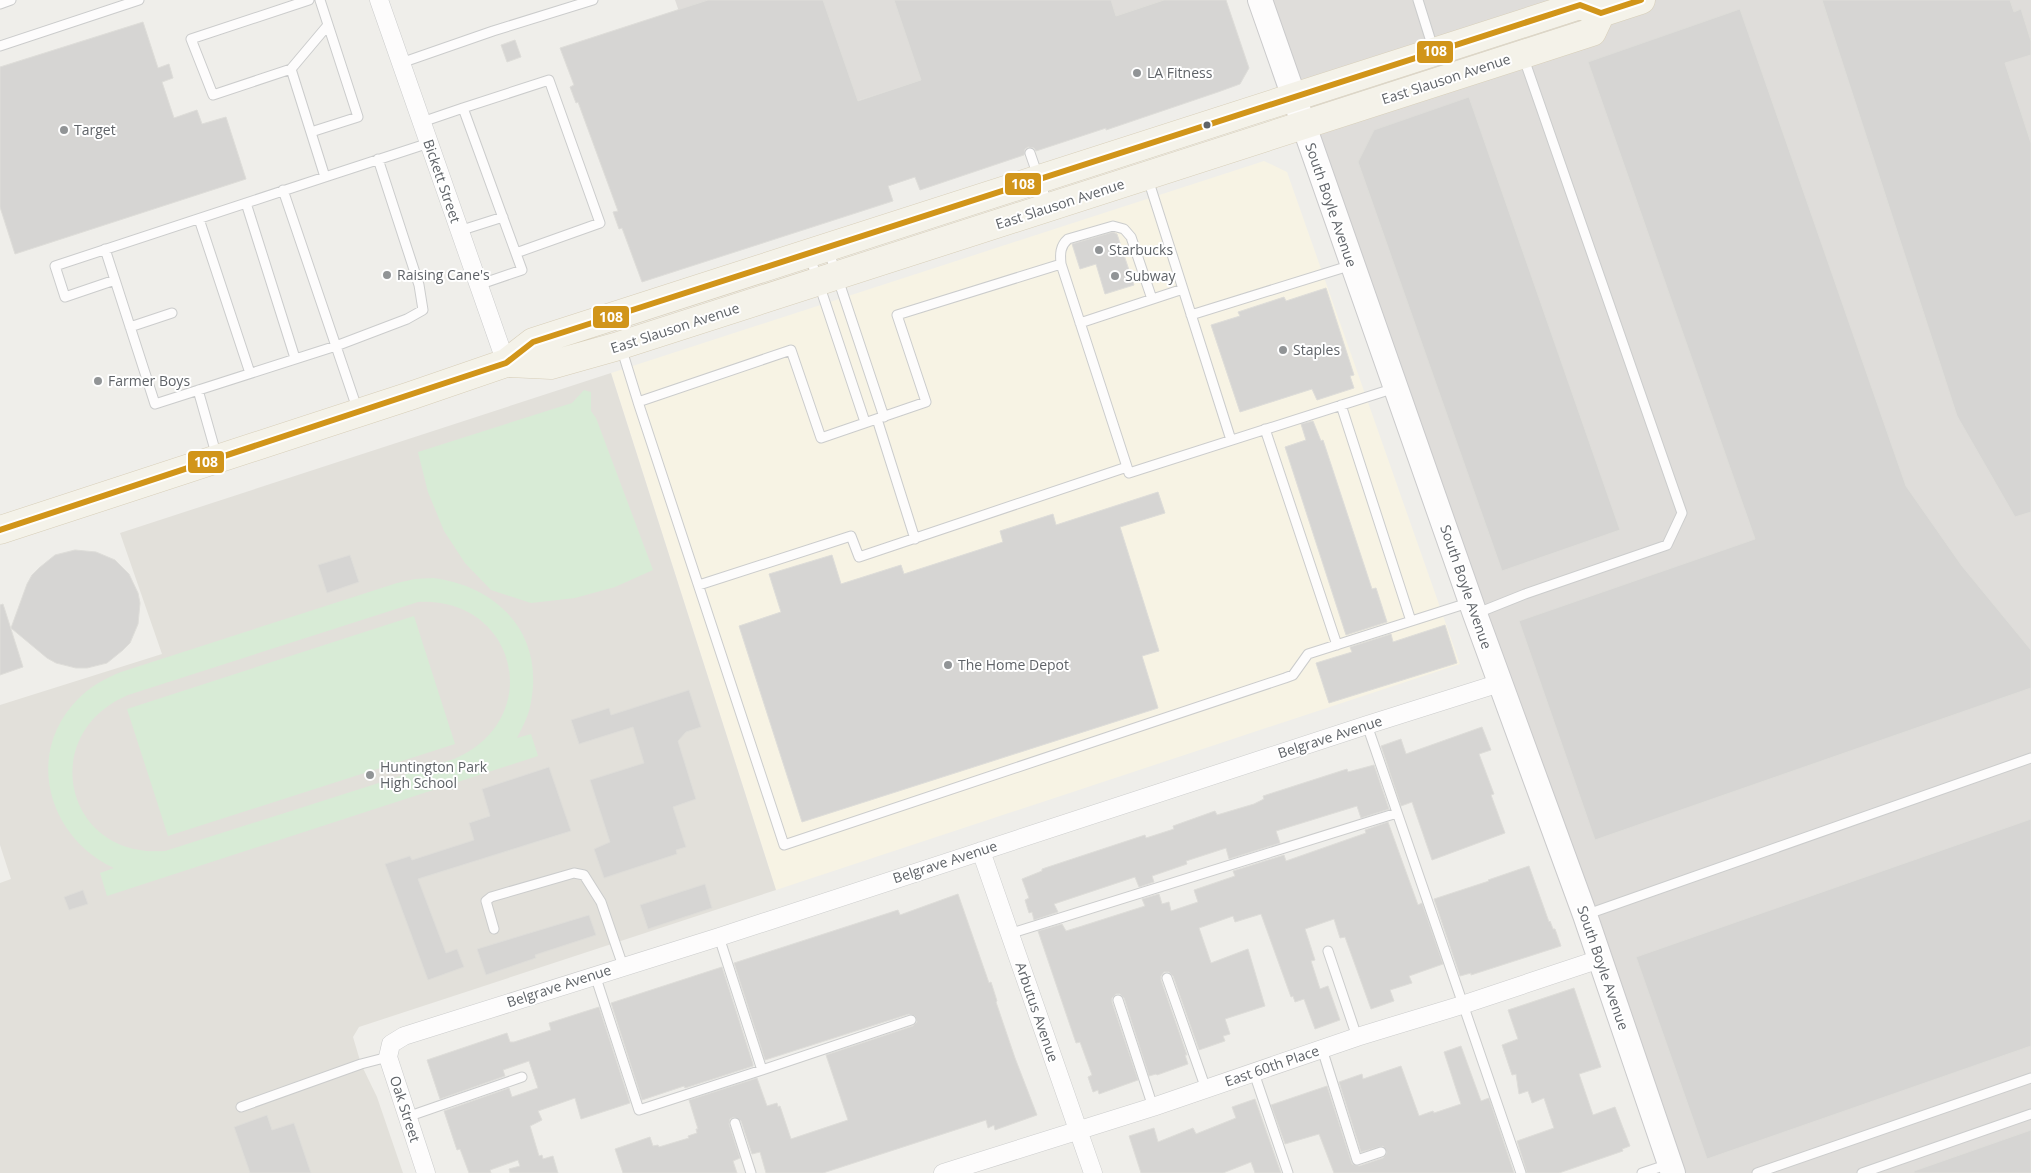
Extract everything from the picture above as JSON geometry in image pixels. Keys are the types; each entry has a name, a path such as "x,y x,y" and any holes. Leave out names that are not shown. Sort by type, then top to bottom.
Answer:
{"main road":[{"name":"South Boyle Avenue","path":"1260,0 1473,608 1585,915 1671,1168"},
{"path":"1602,13 1641,0"},
{"name":"East Slauson Avenue","path":"0,530 506,363 533,342 1294,96 1580,5 1602,13 1592,32 620,346 550,365 506,363"}],"street":[{"name":"Bickett Street","path":"379,0 506,363"},
{"name":"Belgrave Avenue","path":"390,1051 404,1036 719,937 1500,683"},
{"name":"Arbutus Avenue","path":"980,851 1093,1173"},
{"name":"East 60th Place","path":"943,1173 1153,1107 1357,1037 1462,1005 1600,958"},
{"name":"Oak Street","path":"390,1051 406,1117 426,1173"}],"lane":[{"path":"0,4 11,0"},
{"path":"104,0 108,10"},
{"path":"0,46 139,0"},
{"path":"309,0 191,39 213,95 291,69 328,25"},
{"path":"311,132 358,117 320,0"},
{"path":"401,63 493,31 593,0"},
{"path":"1418,0 1434,51"},
{"path":"620,346 784,845 1285,678 1293,675 1308,654 1412,621 1473,608 1525,594 1667,545 1682,513 1522,54"},
{"path":"291,69 325,177"},
{"path":"422,122 549,80 600,223 516,253"},
{"path":"463,108 522,270 478,285"},
{"path":"115,280 65,296 55,266 429,143"},
{"path":"1030,153 1049,207"},
{"path":"105,250 155,404 336,346 408,319 423,310 419,285 378,160"},
{"path":"1147,176 1231,440"},
{"path":"283,190 358,413"},
{"path":"246,203 295,358"},
{"path":"460,231 503,217"},
{"path":"199,219 250,373"},
{"path":"1152,299 1131,237 1119,226 1068,239 1064,242 1060,251 1061,264 1129,474 1395,388"},
{"path":"819,251 881,418 915,538"},
{"path":"819,251 865,422"},
{"path":"638,402 791,350 821,438 926,402 897,315 1061,264"},
{"path":"1191,315 1352,265"},
{"path":"1080,323 1183,288"},
{"path":"130,327 172,313"},
{"path":"198,390 217,459"},
{"path":"1341,405 1412,621"},
{"path":"1266,429 1337,645"},
{"path":"699,585 852,536 859,557 1127,467"},
{"path":"1367,725 1521,1173"},
{"path":"1585,915 2031,758"},
{"path":"1009,934 1397,813"},
{"path":"494,929 486,902 491,897 574,873 584,875 601,902 622,966"},
{"path":"719,937 762,1070"},
{"path":"1328,951 1357,1037"},
{"path":"595,975 639,1110 911,1020"},
{"path":"1167,978 1206,1088"},
{"path":"1118,1000 1153,1107"},
{"path":"1322,1049 1357,1160 1382,1152"},
{"path":"240,1107 361,1064 390,1051"},
{"path":"1254,1073 1288,1173"},
{"path":"406,1117 522,1077"},
{"path":"1757,1173 2031,1078"},
{"path":"1862,1173 2031,1114"},
{"path":"735,1123 752,1173"},
{"path":"1642,1173 1671,1168"}],"shaded area":[{"path":"675,0 1166,0 725,144"},
{"path":"1263,0 2031,0 2031,1173 1672,1173"},
{"path":"1264,161 1287,172 1460,664 776,890 611,373"},
{"name":"Huntington Park High School","path":"611,373 776,890 359,1027 353,1037 361,1064 377,1097 403,1173 0,1173 0,883 11,879 0,845 0,705 162,654 120,533"}],"green space":[{"path":"584,390 591,392 591,411 596,418 653,570 615,587 575,598 531,603 491,590 465,563 444,531 428,492 418,452 572,403"},
{"path":"433,578 456,583 478,591 496,603 511,618 523,635 530,655 533,677 530,707 517,738 531,734 538,756 107,896 100,873 114,868 91,854 73,836 59,815 51,792 48,767 52,743 62,720 79,698 99,683 121,672 397,583","holes":["418,602 452,606 479,619 498,639 508,664 509,691 501,717 483,741 454,759 165,851 131,848 104,835 85,815 74,791 73,764 81,737 99,713 128,695"]},
{"path":"414,616 455,744 168,836 127,709"}],"building":[{"path":"708,0 823,0 858,101 921,80 894,0 1111,0 1116,16 1164,0 1226,0 1249,68 1240,84 1218,92 1106,130 1106,128 1036,151 1034,148 1028,147 1025,149 1024,155 920,190 915,177 888,186 893,201 642,282 622,228 619,229 613,212 618,211 578,102 576,103 570,87 574,85 560,48"},
{"path":"1822,0 2010,0 2014,12 2021,9 2031,41 2031,55 2005,63 2031,143 2031,512 2015,517 1957,416"},
{"path":"1740,9 1906,486 1962,566 2031,650 2031,688 1595,840 1519,621 1755,539 1588,62"},
{"path":"143,22 158,68 169,64 173,78 162,82 174,118 197,110 202,124 226,117 246,179 15,254 0,207 0,67"},
{"path":"515,40 521,57 507,62 501,45"},
{"path":"1469,97 1620,530 1502,571 1358,162 1374,130"},
{"path":"1113,232 1117,234 1134,285 1105,294 1096,264 1080,269 1072,244"},
{"name":"Staples","path":"1326,288 1354,375 1350,376 1354,388 1317,400 1312,389 1240,412 1211,325 1240,316 1238,312 1284,297 1286,301"},
{"path":"1313,421 1321,441 1323,440 1372,589 1376,588 1387,622 1346,635 1285,447 1306,440 1301,424"},
{"name":"The Home Depot","path":"1158,492 1165,513 1120,527 1159,651 1142,656 1158,708 802,822 739,626 781,612 769,574 832,555 841,584 901,565 904,574 1003,542 1000,531 1053,514 1056,525"},
{"path":"75,550 96,552 115,560 129,574 138,593 140,603 138,624 130,643 107,663 87,668 76,668 56,663 47,658 11,628 32,575 55,555"},
{"path":"350,555 359,582 327,593 318,565"},
{"path":"3,604 23,667 0,675 0,605"},
{"path":"1445,625 1457,663 1329,703 1316,663 1352,652 1350,647 1391,634 1393,642"},
{"path":"689,690 701,727 686,732 678,741 696,799 673,807 686,847 676,850 677,854 604,878 594,849 610,842 590,780 644,763 633,727 579,744 571,720 609,708 611,715"},
{"path":"1482,727 1491,750 1479,754 1494,794 1491,795 1505,833 1432,860 1412,802 1401,806 1381,746 1401,739 1406,754"},
{"path":"1374,765 1389,809 1361,818 1357,806 1276,831 1280,843 1229,859 1226,848 1186,861 1187,864 1152,876 1154,882 1139,887 1135,877 1054,904 1058,912 1034,920 1032,912 1029,913 1025,900 1029,898 1022,879 1042,871 1042,869 1145,835 1146,838 1174,829 1173,826 1215,811 1217,815 1254,804 1264,799 1263,796 1347,769 1348,772"},
{"path":"549,767 571,831 418,879 446,953 457,949 464,967 428,980 385,864 410,856 412,860 474,840 469,823 490,816 482,789"},
{"path":"2031,819 2031,1046 1707,1159 1636,957"},
{"path":"1388,822 1418,905 1422,903 1443,964 1409,976 1412,983 1390,990 1394,1001 1371,1009 1345,937 1340,938 1334,919 1305,929 1315,960 1311,961 1320,989 1328,986 1340,1020 1315,1029 1304,999 1295,1002 1293,996 1291,997 1261,914 1235,922 1233,916 1199,928 1211,963 1248,949 1265,1006 1225,1019 1230,1034 1223,1036 1225,1041 1199,1050 1173,976 1169,972 1164,972 1161,980 1187,1055 1185,1055 1188,1064 1149,1076 1124,998 1120,994 1116,994 1112,998 1112,1002 1138,1080 1099,1094 1098,1090 1093,1092 1088,1077 1092,1075 1080,1042 1076,1043 1038,931 1062,924 1066,931 1145,906 1142,899 1159,894 1162,904 1169,902 1171,911 1198,902 1194,890 1235,876 1233,871 1284,855 1286,861 1366,833 1365,830"},
{"path":"1529,866 1549,922 1553,929 1555,929 1561,946 1471,975 1471,973 1460,976 1434,899"},
{"path":"705,884 712,908 648,929 640,905"},
{"path":"83,890 88,904 69,910 64,897"},
{"path":"958,894 989,983 991,982 1015,1058 1037,1115 995,1130 994,1125 988,1128 986,1120 823,1173 766,1173 760,1152 752,1154 741,1121 734,1117 730,1119 729,1124 740,1158 733,1161 737,1173 623,1173 615,1149 650,1137 653,1146 658,1145 659,1147 689,1138 688,1136 697,1133 696,1129 698,1129 689,1100 757,1078 767,1106 777,1103 778,1107 780,1106 791,1139 848,1120 826,1055 913,1026 917,1022 915,1016 909,1014 765,1060 734,963 898,910 900,915"},
{"path":"589,915 596,935 535,955 536,958 486,975 477,949"},
{"path":"722,967 753,1066 642,1100 611,1003"},
{"path":"1574,988 1601,1067 1579,1074 1593,1115 1615,1107 1630,1146 1622,1149 1623,1151 1559,1173 1527,1173 1517,1141 1554,1128 1544,1098 1532,1103 1528,1091 1519,1094 1516,1074 1512,1075 1502,1045 1518,1039 1508,1010"},
{"path":"599,1007 630,1103 581,1119 575,1098 538,1111 542,1120 530,1126 539,1156 542,1155 543,1159 553,1156 558,1173 510,1173 509,1169 520,1166 518,1160 490,1170 491,1173 469,1173 460,1149 457,1150 444,1111 509,1088 512,1097 538,1088 529,1061 503,1070 505,1076 440,1099 427,1060 507,1033 510,1042 514,1042 551,1030 549,1023"},
{"path":"1461,1046 1481,1101 1489,1098 1514,1173 1334,1173 1319,1134 1285,1144 1271,1105 1327,1086 1352,1164 1359,1166 1383,1158 1387,1153 1383,1146 1361,1152 1339,1082 1362,1074 1363,1079 1401,1066 1419,1116 1433,1111 1434,1113 1461,1104 1444,1052"},
{"path":"1255,1099 1281,1173 1255,1173 1251,1162 1223,1173 1141,1173 1129,1136 1154,1128 1158,1142 1193,1128 1196,1134 1236,1118 1232,1107"},
{"path":"267,1115 272,1130 294,1123 311,1173 250,1173 234,1127"},
{"path":"2031,1130 2031,1173 1914,1173 1914,1171"}],"transit line":[{"name":"108","path":"0,530 506,363 533,342 1580,5 1601,13 1641,0"}],"place":[{"name":"LA Fitness","path":"1137,73"},
{"name":"Target","path":"64,130"},
{"name":"Starbucks","path":"1099,250"},
{"name":"Raising Cane's","path":"387,275"},
{"name":"Subway","path":"1115,276"},
{"name":"Staples","path":"1283,350"},
{"name":"Farmer Boys","path":"98,381"},
{"name":"The Home Depot","path":"948,665"},
{"name":"Huntington Park High School","path":"370,775"}]}
